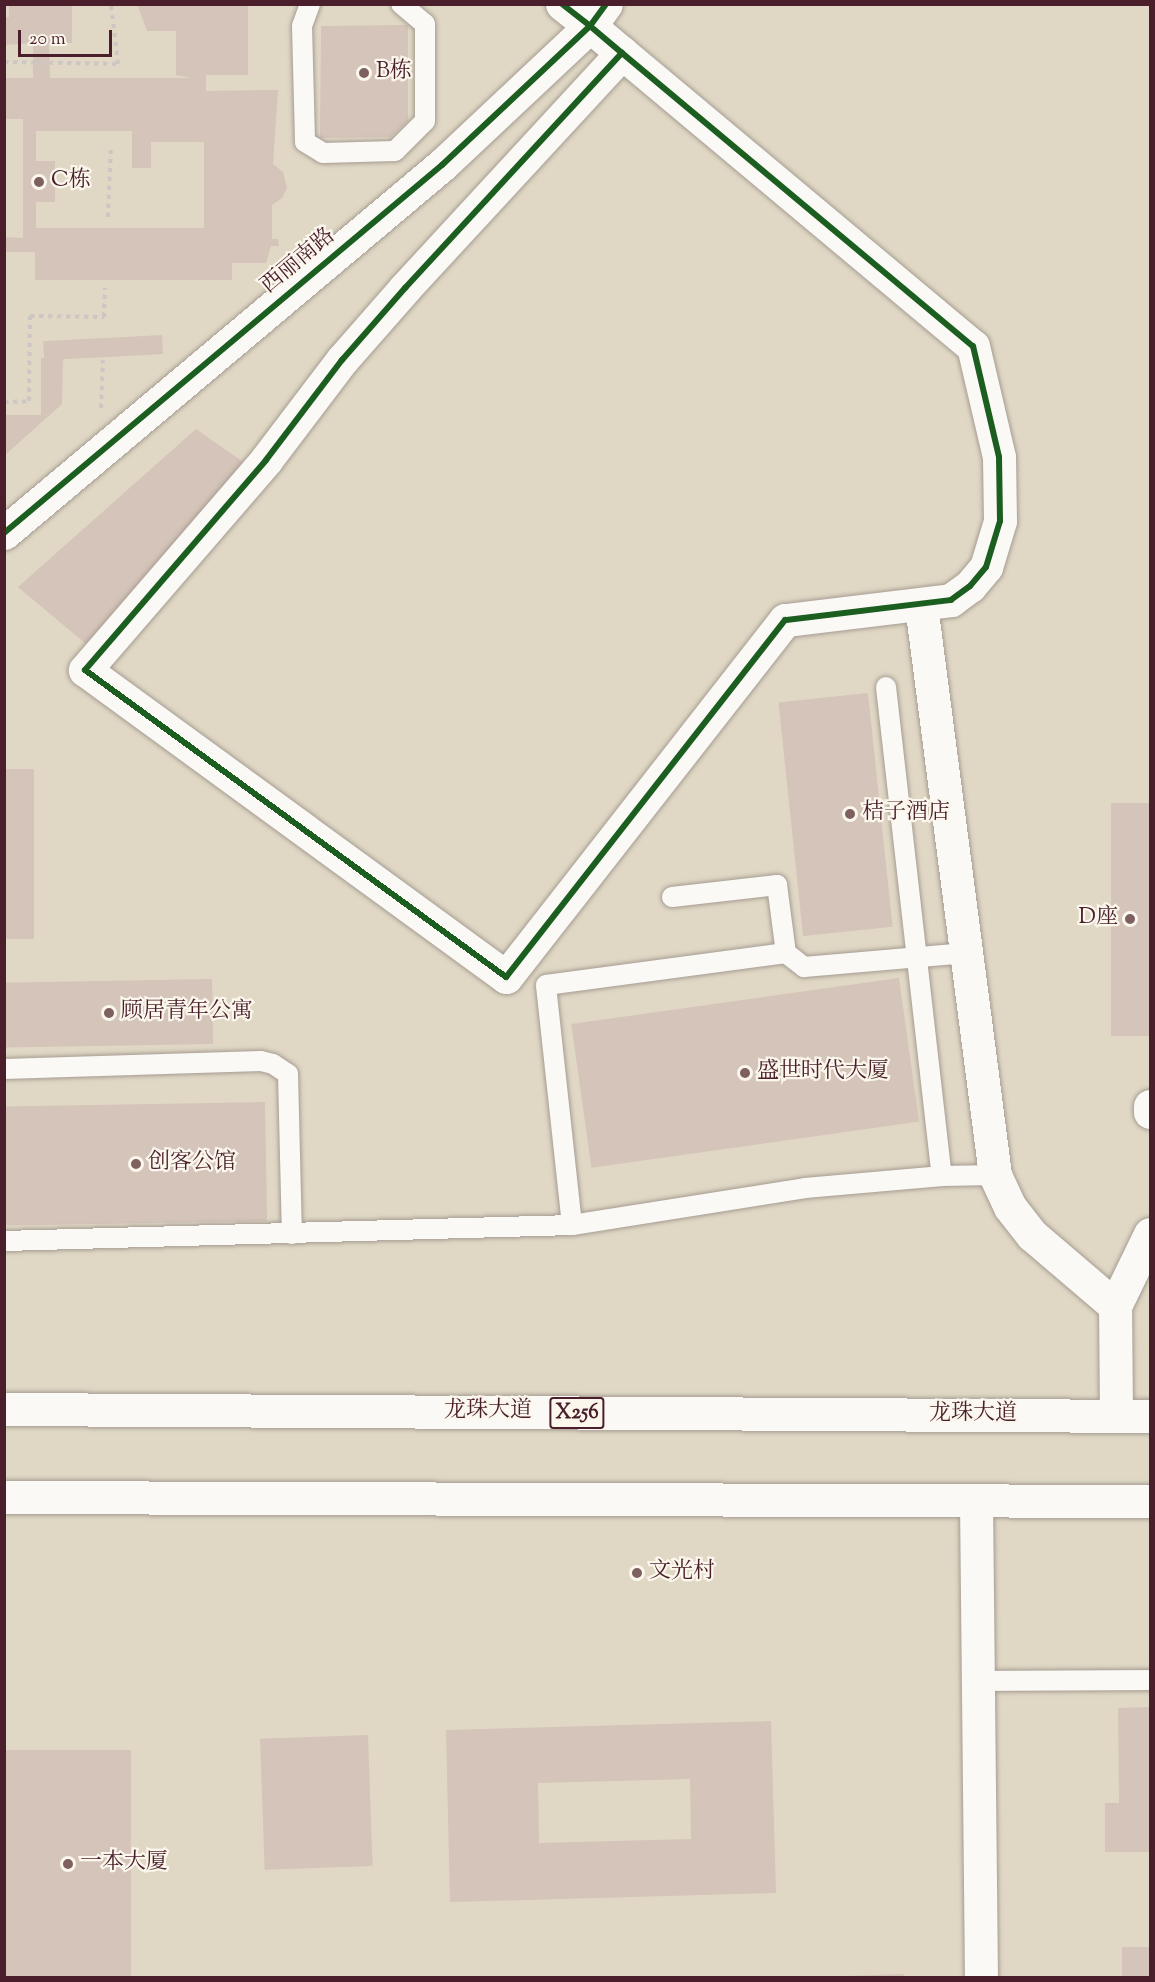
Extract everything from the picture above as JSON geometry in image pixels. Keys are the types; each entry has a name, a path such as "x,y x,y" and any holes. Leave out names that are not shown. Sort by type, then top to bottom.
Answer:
{"street":[{"path":"562,4 598,15 622,53 973,346 999,457 1000,521 986,567 970,586 951,600 785,620 506,977 85,670 266,460 342,360 405,288 622,53"},
{"name":"西丽南路","path":"4,533 442,165 598,15"},
{"path":"921,605 995,1175 1010,1207 1032,1235 1115,1306"},
{"path":"1150,1106 1150,1112"},
{"path":"1116,1416 1115,1306 1150,1234"},
{"name":"龙珠大道","path":"4,1409 1150,1416"},
{"path":"4,1497 1150,1501"},
{"path":"976,1501 981,1977"}],"lane":[{"path":"310,4 302,26 305,142 323,153 395,151 425,121 425,24 401,4"},
{"path":"886,687 942,1176"},
{"path":"672,897 777,885 786,953 804,967 966,953"},
{"path":"572,1225 546,985 786,953"},
{"path":"4,1069 261,1060 273,1064 288,1074 292,1234"},
{"path":"4,1241 572,1225 805,1188 942,1176 995,1175"},
{"path":"978,1681 1150,1680"}],"path":[{"path":"4,62 118,64 111,4"},
{"path":"108,217 111,146"},
{"path":"4,402 29,401 30,316 104,317 105,288"}],"building":[{"name":"C栋","path":"9,4 72,4 72,43 49,43 50,78 191,78 176,75 176,31 147,31 137,4 248,4 248,75 206,75 206,91 278,90 273,164 283,172 287,188 282,198 272,205 272,239 278,239 279,246 271,246 266,263 232,263 232,280 35,280 35,252 4,252 4,237 23,238 23,119 4,119 4,78 33,78 33,43 4,45 4,17 9,17","holes":["36,131 132,131 132,168 151,168 151,142 204,142 204,228 36,228 36,202 55,202 55,161 36,161"]},
{"name":"B栋","path":"408,25 408,121 391,137 320,138 321,26"},
{"path":"162,335 163,354 44,360 43,341"},
{"path":"41,358 63,358 62,404 4,456 4,415 41,415"},
{"path":"196,429 246,464 86,644 18,587"},
{"name":"桔子酒店","path":"868,693 893,927 803,936 778,702"},
{"path":"4,769 34,769 34,939 4,939"},
{"name":"D座","path":"1111,803 1150,803 1150,1036 1111,1036"},
{"name":"盛世时代大厦","path":"899,978 919,1122 591,1168 571,1024"},
{"name":"顾居青年公寓","path":"212,979 213,1044 5,1048 4,983"},
{"name":"创客公馆","path":"265,1102 267,1221 6,1226 4,1107"},
{"path":"1150,1707 1150,1852 1105,1852 1105,1803 1119,1803 1118,1708"},
{"path":"771,1721 776,1893 450,1902 446,1730","holes":["690,1779 691,1839 539,1843 538,1783"]},
{"path":"368,1735 373,1866 265,1870 260,1739"},
{"name":"一本大厦","path":"4,1750 131,1750 131,1978 4,1978"},
{"path":"1122,1947 1150,1947 1150,1978 1122,1978"},
{"path":"904,1974 904,1978 846,1978 846,1976"}],"cycle path":[{"path":"562,4 590,26 973,346 999,457 1000,521 986,567 970,586 951,600 785,620 506,977 85,670 266,460 342,360 405,288 622,53"},
{"path":"4,533 442,165 590,26 606,4"}],"place":[{"name":"B栋","path":"364,73"},
{"name":"C栋","path":"39,182"},
{"name":"桔子酒店","path":"850,814"},
{"name":"D座","path":"1130,919"},
{"name":"顾居青年公寓","path":"109,1013"},
{"name":"盛世时代大厦","path":"745,1073"},
{"name":"创客公馆","path":"136,1164"},
{"name":"文光村","path":"637,1573"},
{"name":"一本大厦","path":"68,1864"}]}
